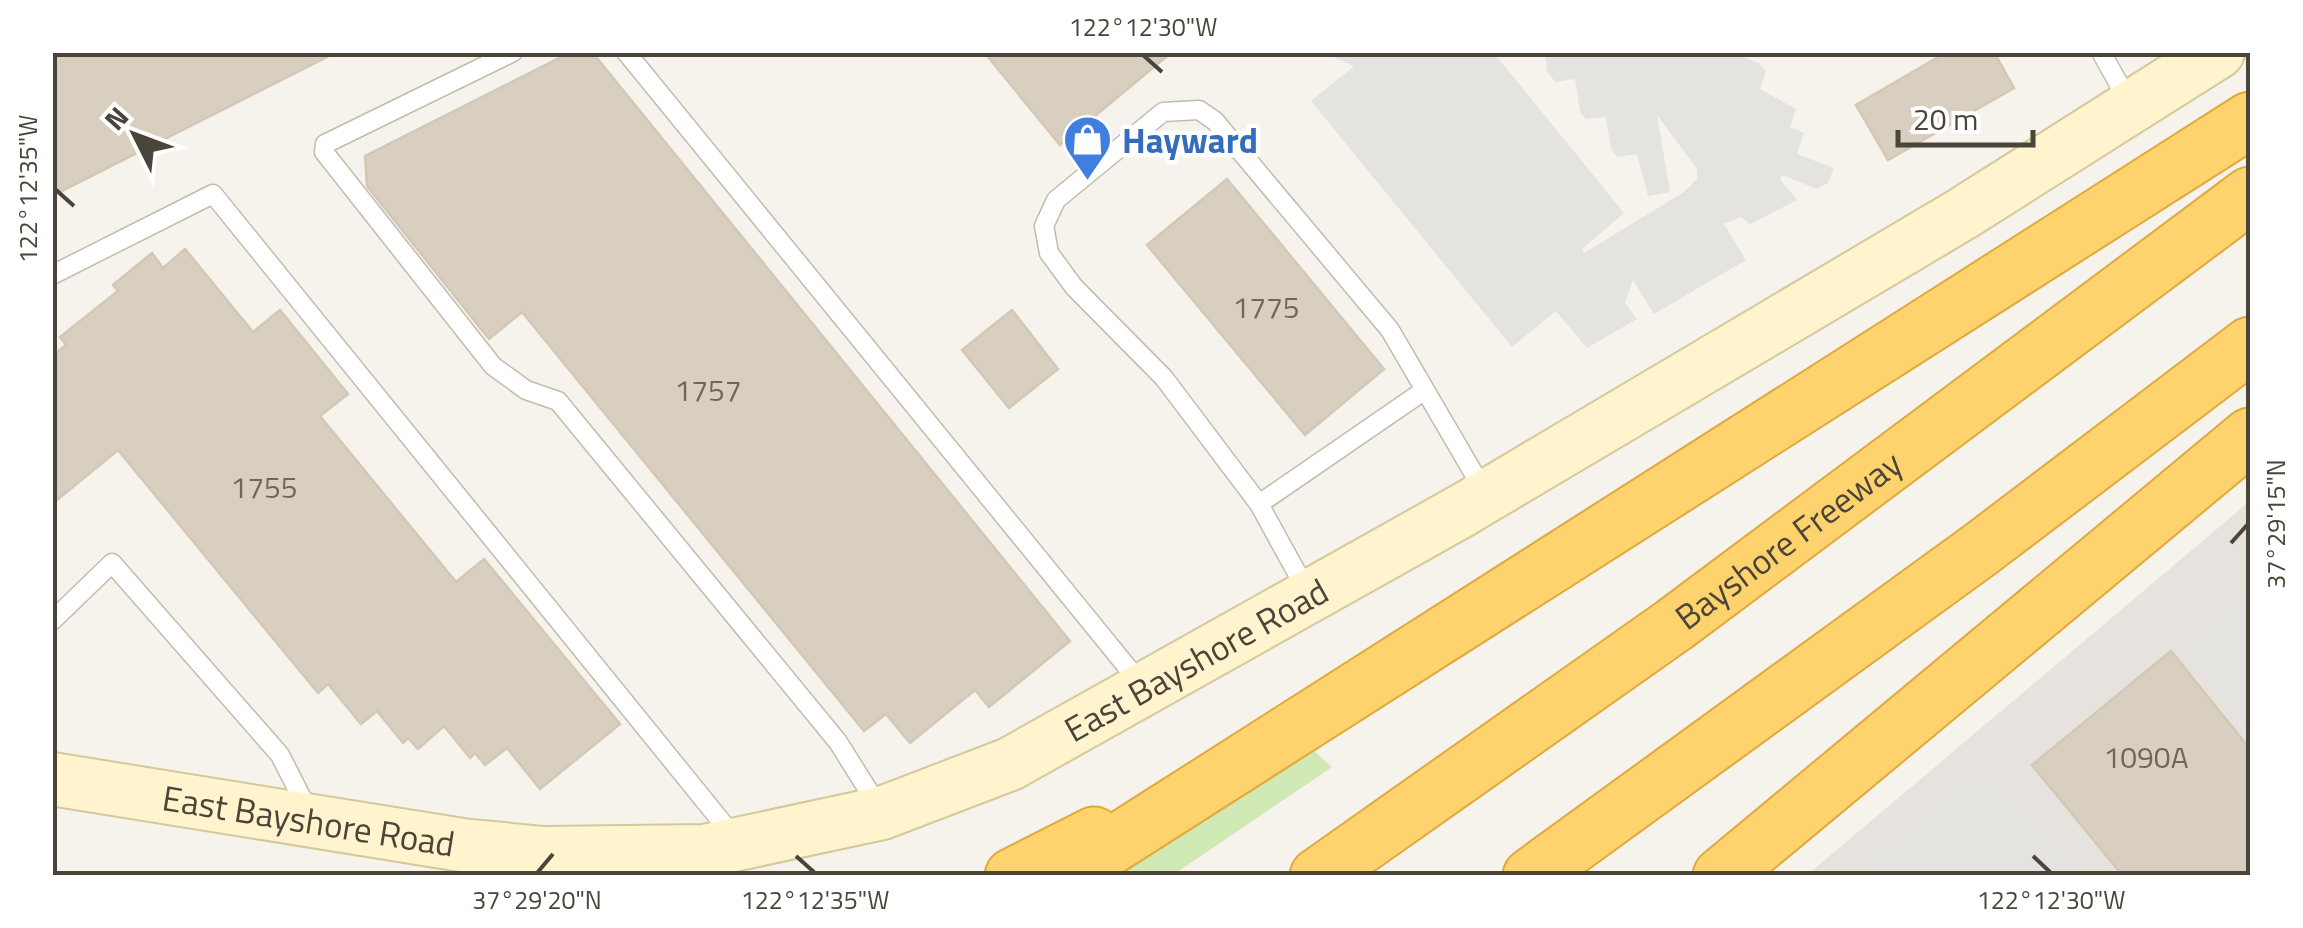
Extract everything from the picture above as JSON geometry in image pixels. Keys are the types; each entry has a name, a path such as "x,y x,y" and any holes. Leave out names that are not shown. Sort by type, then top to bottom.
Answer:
{"highway":[{"path":"1064,876 2250,120"},
{"name":"Bayshore Freeway","path":"1318,876 1706,602 2250,195"},
{"path":"1530,876 1981,550 2250,345"},
{"path":"1721,876 2250,436"},
{"path":"1013,876 1071,848 1366,680"}],"street":[{"name":"East Bayshore Road","path":"52,779 543,854 623,856 741,845 882,813 1010,764 1310,597 1486,496 2132,108 2218,52"}],"lane":[{"path":"514,52 326,144 324,152 493,366 526,390 558,401 838,742 882,813"},
{"path":"626,52 1146,690"},
{"path":"2101,52 2132,108"},
{"path":"1310,597 1260,504 1164,378 1074,286 1049,253 1044,226 1056,200 1163,112 1199,110 1215,122 1390,330 1422,392 1458,441 1486,496"},
{"path":"52,276 213,194 741,845"},
{"path":"1260,504 1422,392"},
{"path":"52,621 112,563 280,755 314,821"}],"shaded area":[{"path":"1324,53 1494,53 1624,213 1582,249 1584,253 1684,192 1697,179 1697,169 1657,115 1670,192 1648,196 1637,154 1617,157 1611,149 1606,117 1586,119 1580,112 1575,79 1555,82 1547,71 1545,53 1732,53 1759,63 1766,71 1760,89 1796,109 1790,127 1804,133 1797,154 1834,168 1828,183 1817,189 1782,175 1780,179 1797,200 1750,224 1741,217 1724,224 1746,260 1654,314 1633,280 1625,303 1637,319 1587,348 1556,311 1512,347 1311,101 1354,66"},
{"path":"2250,501 2250,875 1807,875"},
{"path":"2250,595 2250,731 2184,649"},
{"path":"1987,766 2077,875 1882,875 1868,858"}],"green space":[{"path":"1308,745 1332,767 1173,875 1106,876"}],"building":[{"path":"52,52 337,52 52,196"},
{"path":"571,52 592,52 1070,641 989,707 975,690 910,743 886,714 864,731 522,312 489,339 367,186 365,156"},
{"path":"984,52 1172,52 1060,145"},
{"path":"1947,52 1994,52 2014,88 1888,160 1856,105"},
{"path":"1227,179 1384,369 1305,435 1147,245"},
{"path":"185,249 253,332 280,310 348,394 320,416 456,582 484,559 620,724 540,789 507,748 485,765 475,753 470,758 444,726 418,749 408,738 403,743 377,711 361,724 328,684 318,693 118,450 52,504 52,356 66,345 60,337 118,291 113,285 152,253 163,268"},
{"path":"1012,310 1058,369 1009,408 962,350"},
{"path":"2171,651 2250,749 2250,876 2123,876 2032,765"}],"place":[{"name":"Hayward","path":"1087,182"}]}
